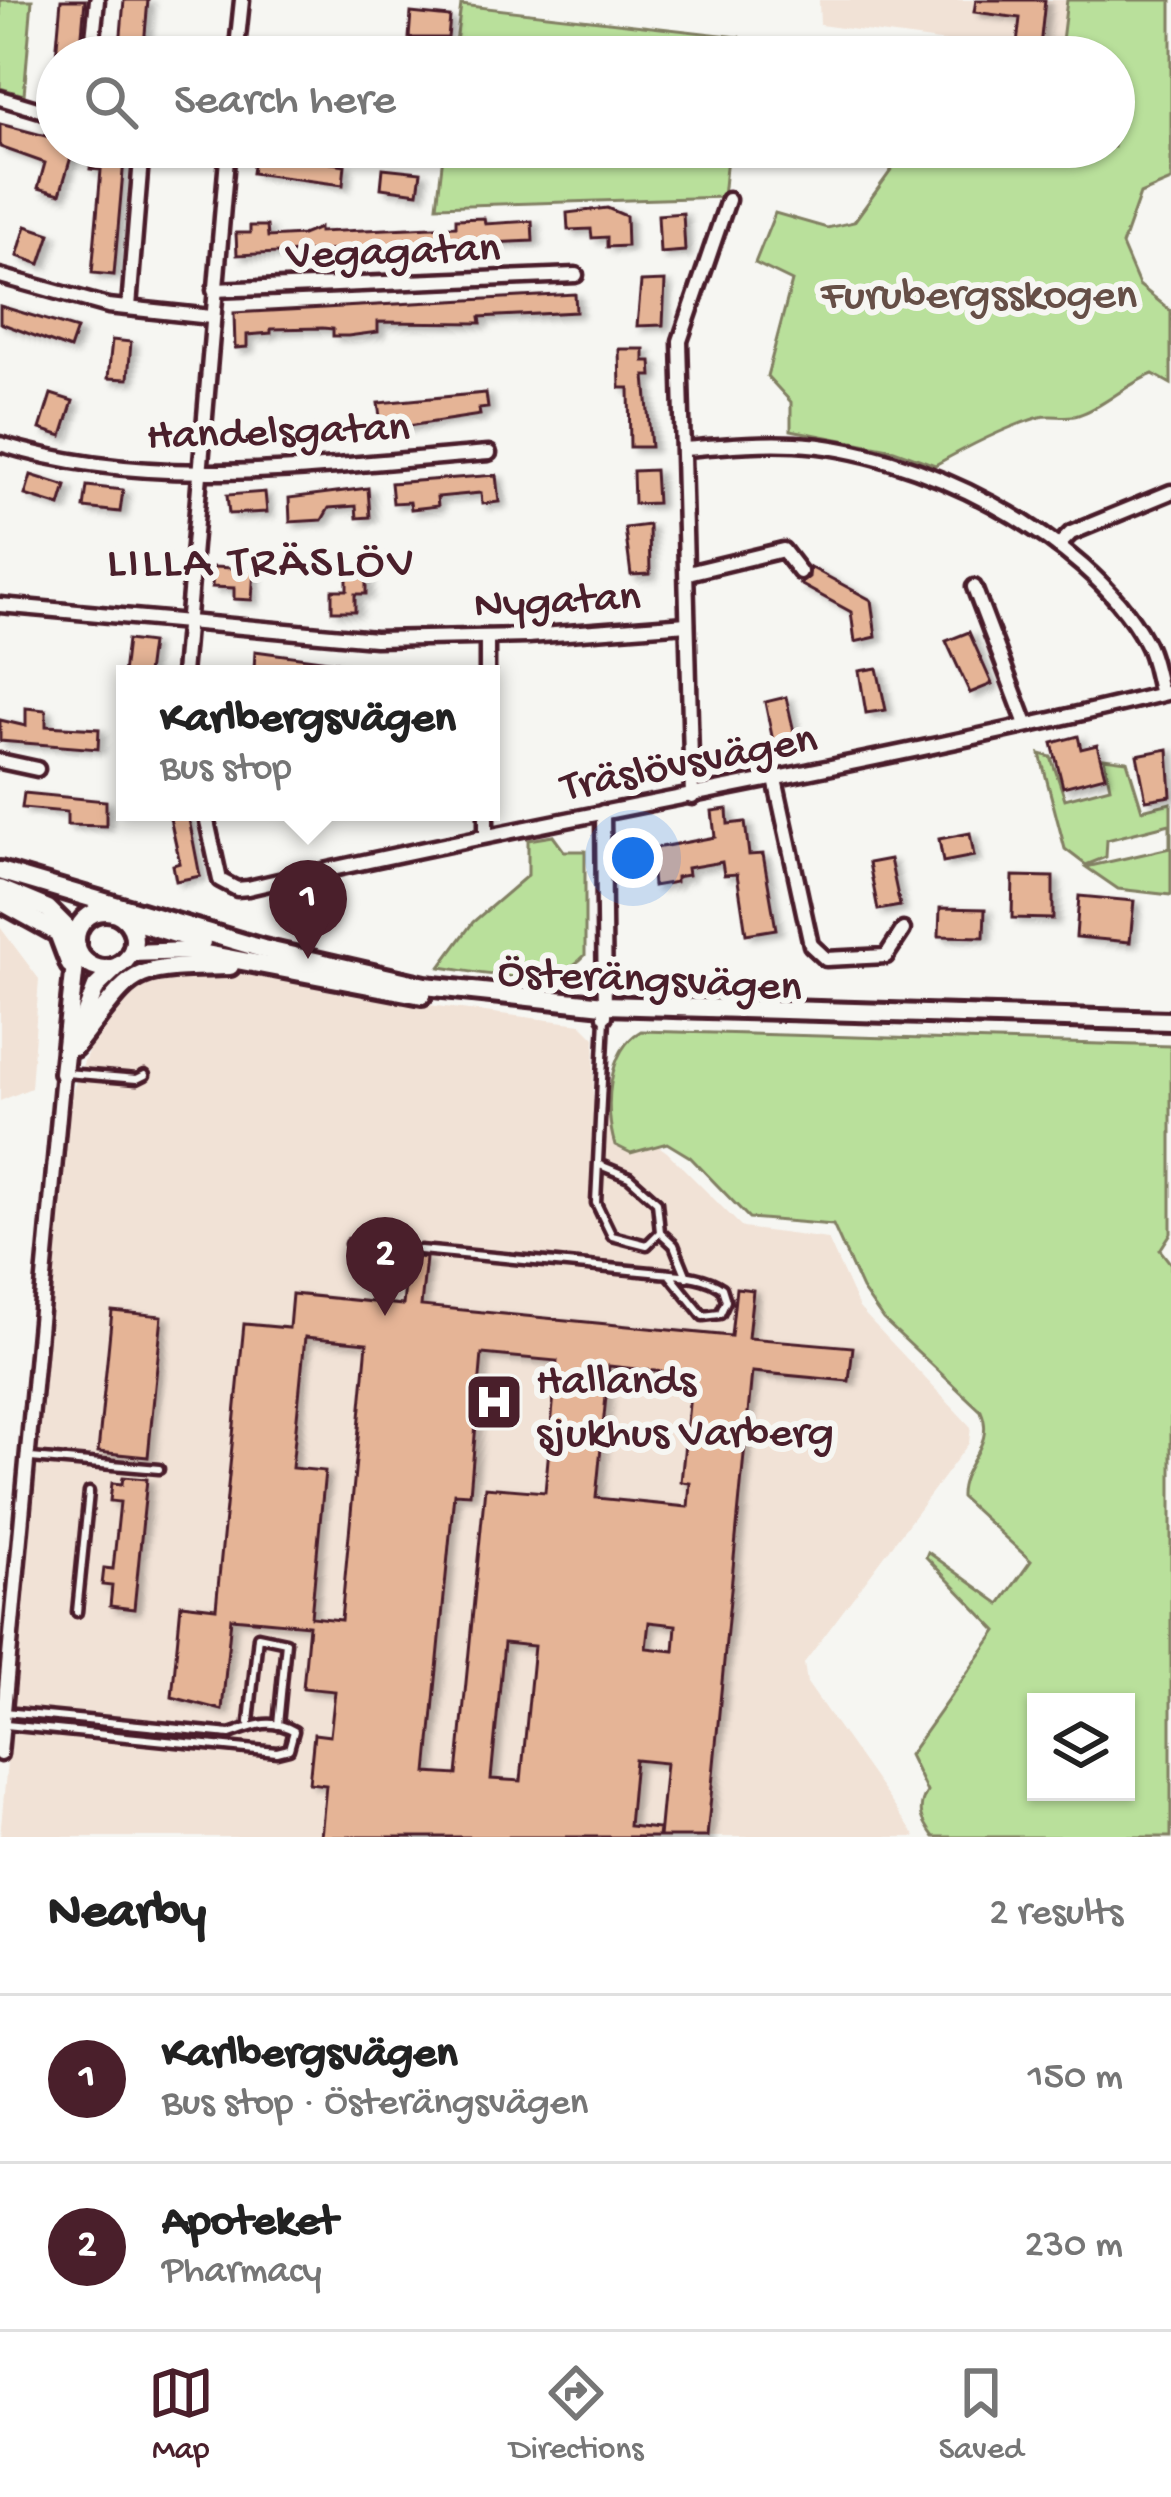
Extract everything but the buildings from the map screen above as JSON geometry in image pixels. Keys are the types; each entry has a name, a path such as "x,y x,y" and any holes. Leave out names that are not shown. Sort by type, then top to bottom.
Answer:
{"street":[{"path":"93,36 97,0"},
{"path":"239,36 242,0"},
{"path":"0,98 36,109"},
{"path":"129,307 140,168"},
{"path":"184,665 225,168"},
{"path":"692,797 680,340 728,200"},
{"name":"Vegagatan","path":"214,290 576,275"},
{"path":"0,276 69,298 212,317"},
{"name":"Handelsgatan","path":"0,444 61,463 199,475 489,453"},
{"path":"684,448 796,444 874,459 944,480 1058,546 1099,585 1147,643 1166,693"},
{"path":"1058,546 1071,533 1171,493"},
{"path":"688,573 783,550 800,572"},
{"path":"974,587 1026,724"},
{"name":"Nygatan","path":"0,605 314,636 487,637 687,624"},
{"path":"487,637 487,665"},
{"name":"Träslövsvägen","path":"207,821 224,884 248,888 486,833 692,797 1166,693"},
{"path":"0,761 37,769"},
{"path":"775,779 811,946 826,959 886,956 903,930"},
{"path":"603,812 605,1010"},
{"path":"486,821 486,833"},
{"name":"Österängsvägen","path":"0,871 262,949 425,986 605,1010 1171,1021"},
{"path":"0,889 48,909 94,966 124,959"},
{"name":"Österängsvägen","path":"86,897 115,914 197,941 262,949"},
{"path":"0,901 58,933 72,977"},
{"path":"0,1754 26,1457 72,977 86,918 115,914 133,934 124,959 91,998 63,1073"},
{"name":"Österängsvägen","path":"124,959 190,951 413,994 605,1010 1171,1033"},
{"path":"74,1047 111,994 135,976 162,967 250,965"}],"lane":[{"path":"605,1010 596,1203 612,1236 634,1246 647,1245 660,1232"},
{"path":"63,1073 137,1079 145,1075"},
{"path":"600,1166 647,1190 657,1202 660,1232 683,1260 687,1277"},
{"path":"350,1244 370,1271 390,1279 400,1273 403,1261 398,1251 385,1247"},
{"path":"420,1250 670,1274 687,1277 722,1288 726,1301 720,1314 703,1316 670,1274"},
{"path":"26,1457 159,1469"},
{"path":"77,1612 89,1492"},
{"path":"248,1724 258,1636 286,1642 278,1725"},
{"path":"3,1718 230,1734 248,1724 294,1731 290,1750 3,1718"}],"shaded area":[{"path":"819,0 1067,0 1063,36 902,36 820,25"},
{"path":"0,927 39,979 31,1088 0,1101"},
{"name":"Hallands sjukhus Varberg","path":"238,971 349,995 581,1024 595,1038 593,1100 667,1152 743,1228 828,1239 859,1308 971,1427 969,1443 804,1663 807,1683 916,1837 0,1837 69,1099 101,1019 116,996 158,973"}],"green space":[{"path":"0,0 32,0 24,95 0,88"},
{"name":"Furubergsskogen","path":"1067,0 1171,0 1171,181 1140,194 1122,245 1139,285 1171,311 1171,384 1153,374 1088,411 1027,421 935,465 894,450 791,430 791,402 767,376 792,281 755,263 775,213 827,228 854,222 893,168 1135,168 1135,36 1063,36"},
{"path":"461,5 730,36 457,36"},
{"path":"442,168 726,168 723,197 437,206"},
{"path":"1040,754 1051,757 1065,799 1110,787 1104,758 1127,761 1142,810 1171,803 1171,895 1118,889 1086,867 1170,848 1170,824 1107,840 1106,857 1086,865 1065,849"},
{"path":"553,836 564,851 585,851 585,955 571,966 536,977 440,967 473,922 528,875 528,840"},
{"path":"641,1031 1171,1046 1171,1233 1160,1250 1171,1264 1171,1837 934,1837 921,1810 927,1792 909,1755 997,1631 926,1557 928,1552 1000,1604 1031,1561 961,1497 984,1435 981,1411 883,1319 862,1289 833,1225 749,1218 690,1157 667,1143 631,1153 615,1145 609,1099 621,1052"}],"place":[{"name":"Karlbergsvägen","path":"308,959"},
{"name":"Apoteket","path":"385,1316"},
{"name":"Hallands sjukhus Varberg","path":"494,1402"}],"district":[{"name":"LILLA TRÄSLÖV","path":"262,557"}]}
